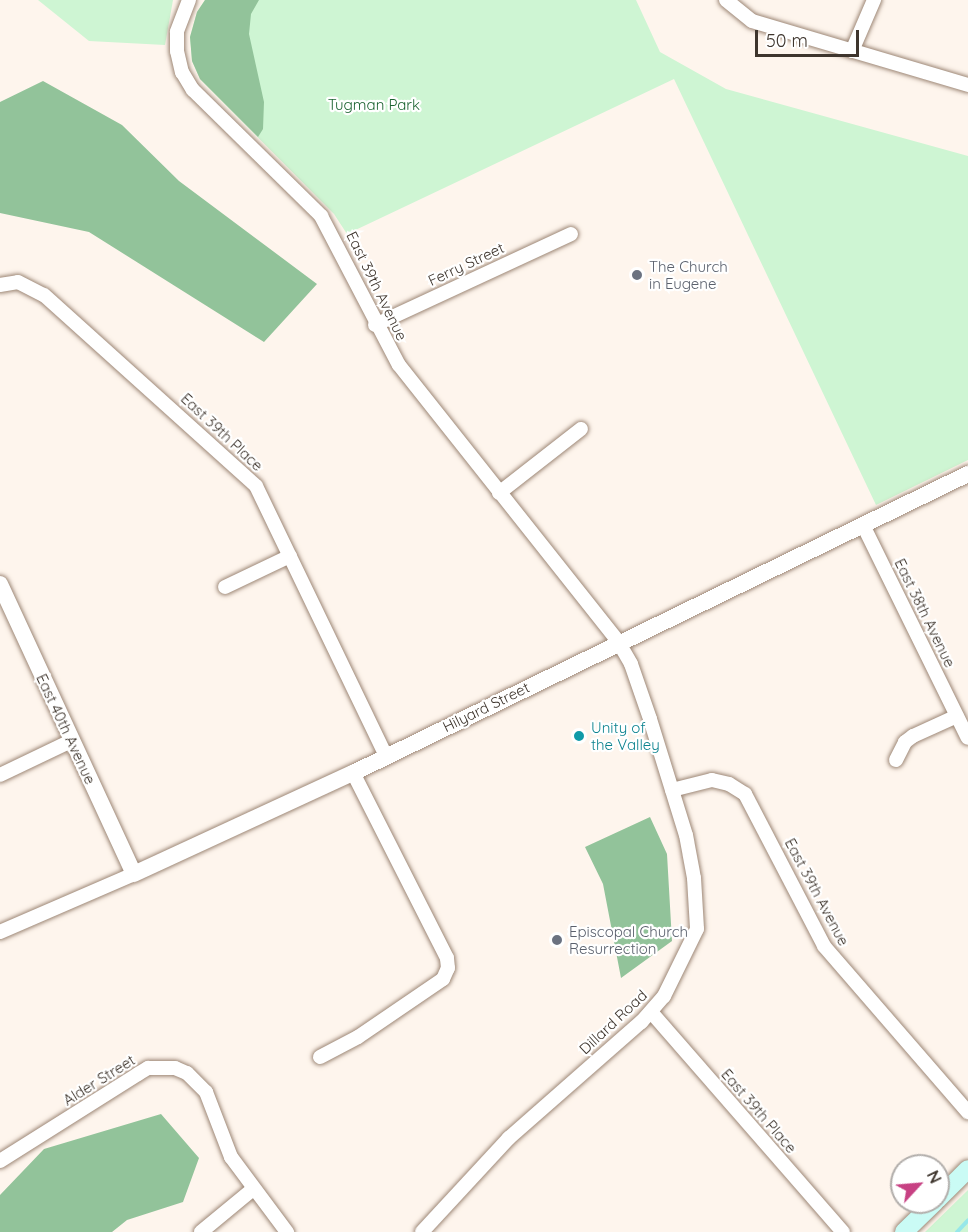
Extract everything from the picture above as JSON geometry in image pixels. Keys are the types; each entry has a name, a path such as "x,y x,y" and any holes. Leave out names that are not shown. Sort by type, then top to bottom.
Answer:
{"main road":[{"path":"950,1187 968,1169"},
{"path":"904,1232 923,1214"}],"street":[{"name":"East 39th Avenue","path":"189,0 177,32 182,72 217,117 321,216 375,325 426,403 619,643"},
{"path":"726,0 752,21 968,85"},
{"path":"852,51 874,0"},
{"name":"Ferry Street","path":"375,325 571,234"},
{"name":"East 39th Place","path":"0,285 18,282 44,295 245,473 266,504 386,756"},
{"path":"499,494 581,429"},
{"name":"Hilyard Street","path":"0,932 134,874 353,772 968,474"},
{"name":"East 38th Avenue","path":"863,525 968,738"},
{"path":"225,587 290,556"},
{"name":"East 40th Avenue","path":"0,584 134,874"},
{"name":"Dillard Road","path":"422,1232 509,1138 651,1012 679,970 697,929 694,878 672,790 638,684 619,643"},
{"path":"896,760 905,742 913,736 957,716"},
{"path":"0,775 71,741"},
{"path":"320,1057 358,1037 443,979 448,963 353,772"},
{"name":"East 39th Avenue","path":"672,790 712,780 729,784 745,794 824,946 968,1112"},
{"name":"East 39th Place","path":"651,1012 843,1232"},
{"name":"Alder Street","path":"0,1161 148,1068 175,1068 187,1073 212,1101 225,1146 253,1189"},
{"path":"201,1232 253,1189 287,1232"}],"green space":[{"path":"38,0 173,0 165,45 89,41"},
{"name":"Tugman Park","path":"205,0 636,0 660,52 726,89 968,156 968,460 876,505 674,79 347,234 334,214 200,79 192,61 190,37 197,12"},
{"path":"205,0 259,0 251,14 249,34 264,102 263,129 258,137 200,79 192,61 190,37 197,12"},
{"path":"43,81 122,125 179,181 317,284 264,342 89,232 0,213 0,102"},
{"path":"650,817 667,854 672,941 621,978 603,884 585,847"},
{"path":"161,1114 199,1158 183,1202 127,1220 112,1232 0,1232 0,1195 44,1149"},
{"path":"968,1190 968,1232 925,1232 943,1214 950,1214 950,1208"}],"waterway":[{"path":"957,1232 968,1220"}],"place":[{"name":"The Church in Eugene","path":"637,275"},
{"name":"Unity of the Valley","path":"579,736"},
{"name":"Episcopal Church Resurrection","path":"557,940"}]}
